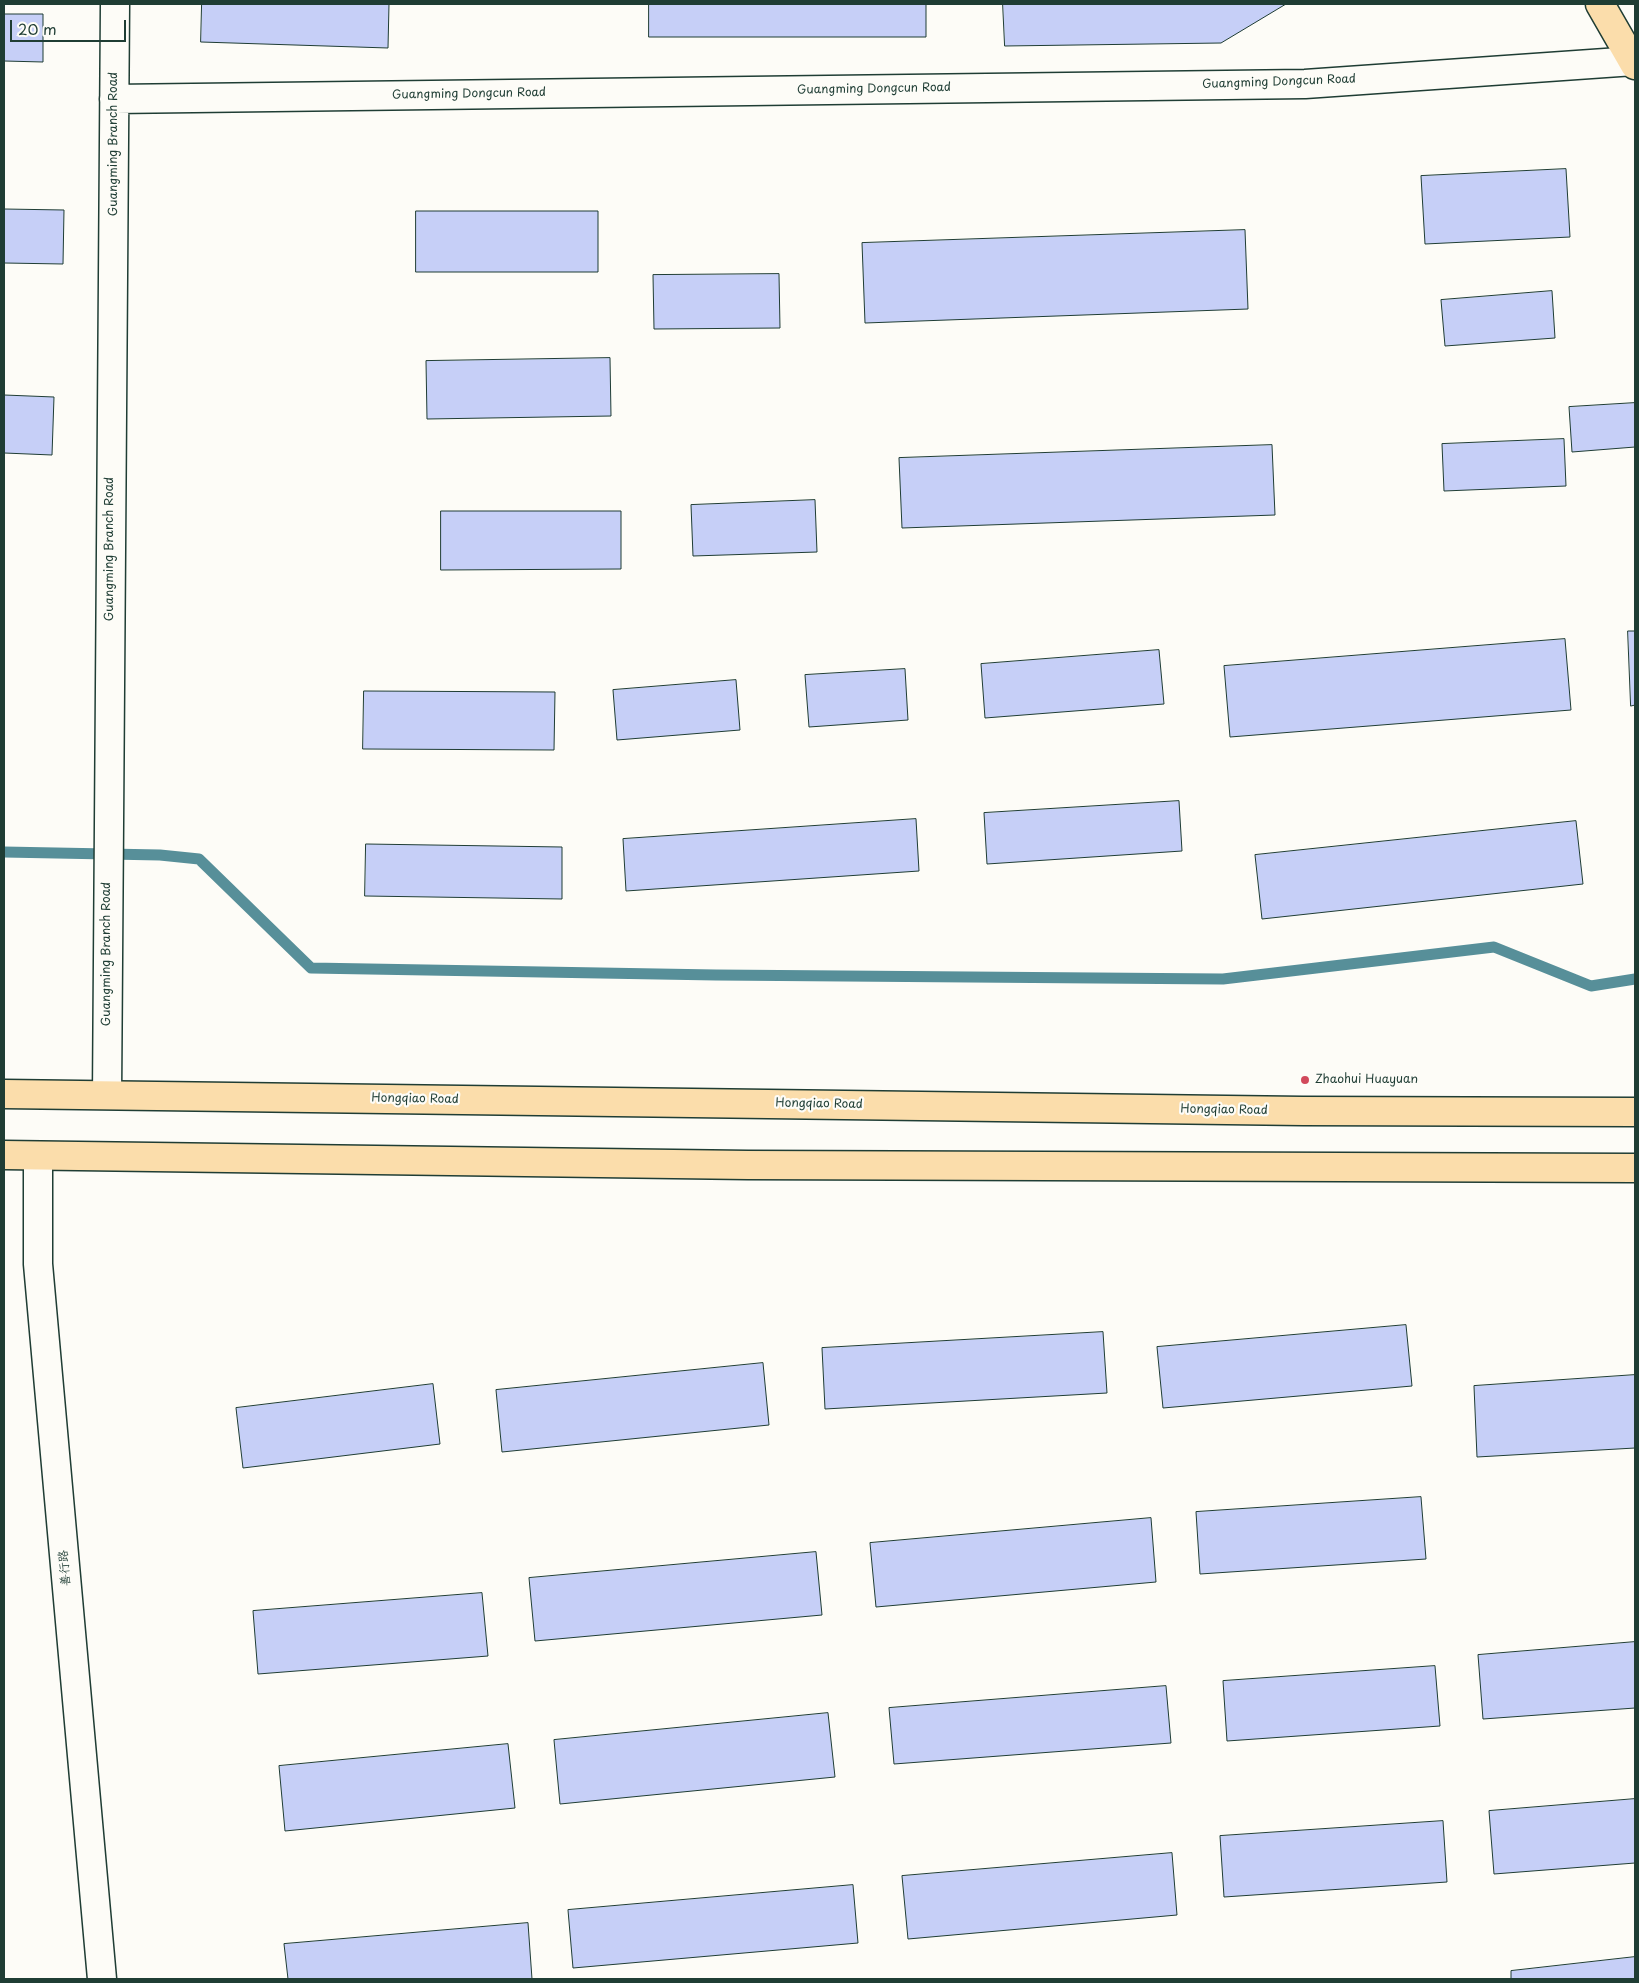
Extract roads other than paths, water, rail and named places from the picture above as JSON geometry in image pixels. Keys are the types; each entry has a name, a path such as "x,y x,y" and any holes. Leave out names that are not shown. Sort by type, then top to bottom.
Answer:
{"main road":[{"path":"1600,4 1635,63"},
{"name":"Hongqiao Road","path":"4,1094 1303,1111 1635,1112"},
{"path":"4,1155 748,1165 1635,1168"}],"street":[{"name":"Guangming Branch Road","path":"107,1094 115,4"},
{"name":"Guangming Dongcun Road","path":"114,98 1305,84 1635,63"},
{"name":"善行路","path":"38,1156 38,1264 102,1979"}],"waterway":[{"path":"4,852 160,855 199,859 311,968 716,975 1223,979 1494,947 1591,986 1635,979"}],"place":[{"name":"Zhaohui Huayuan","path":"1305,1080"}]}
